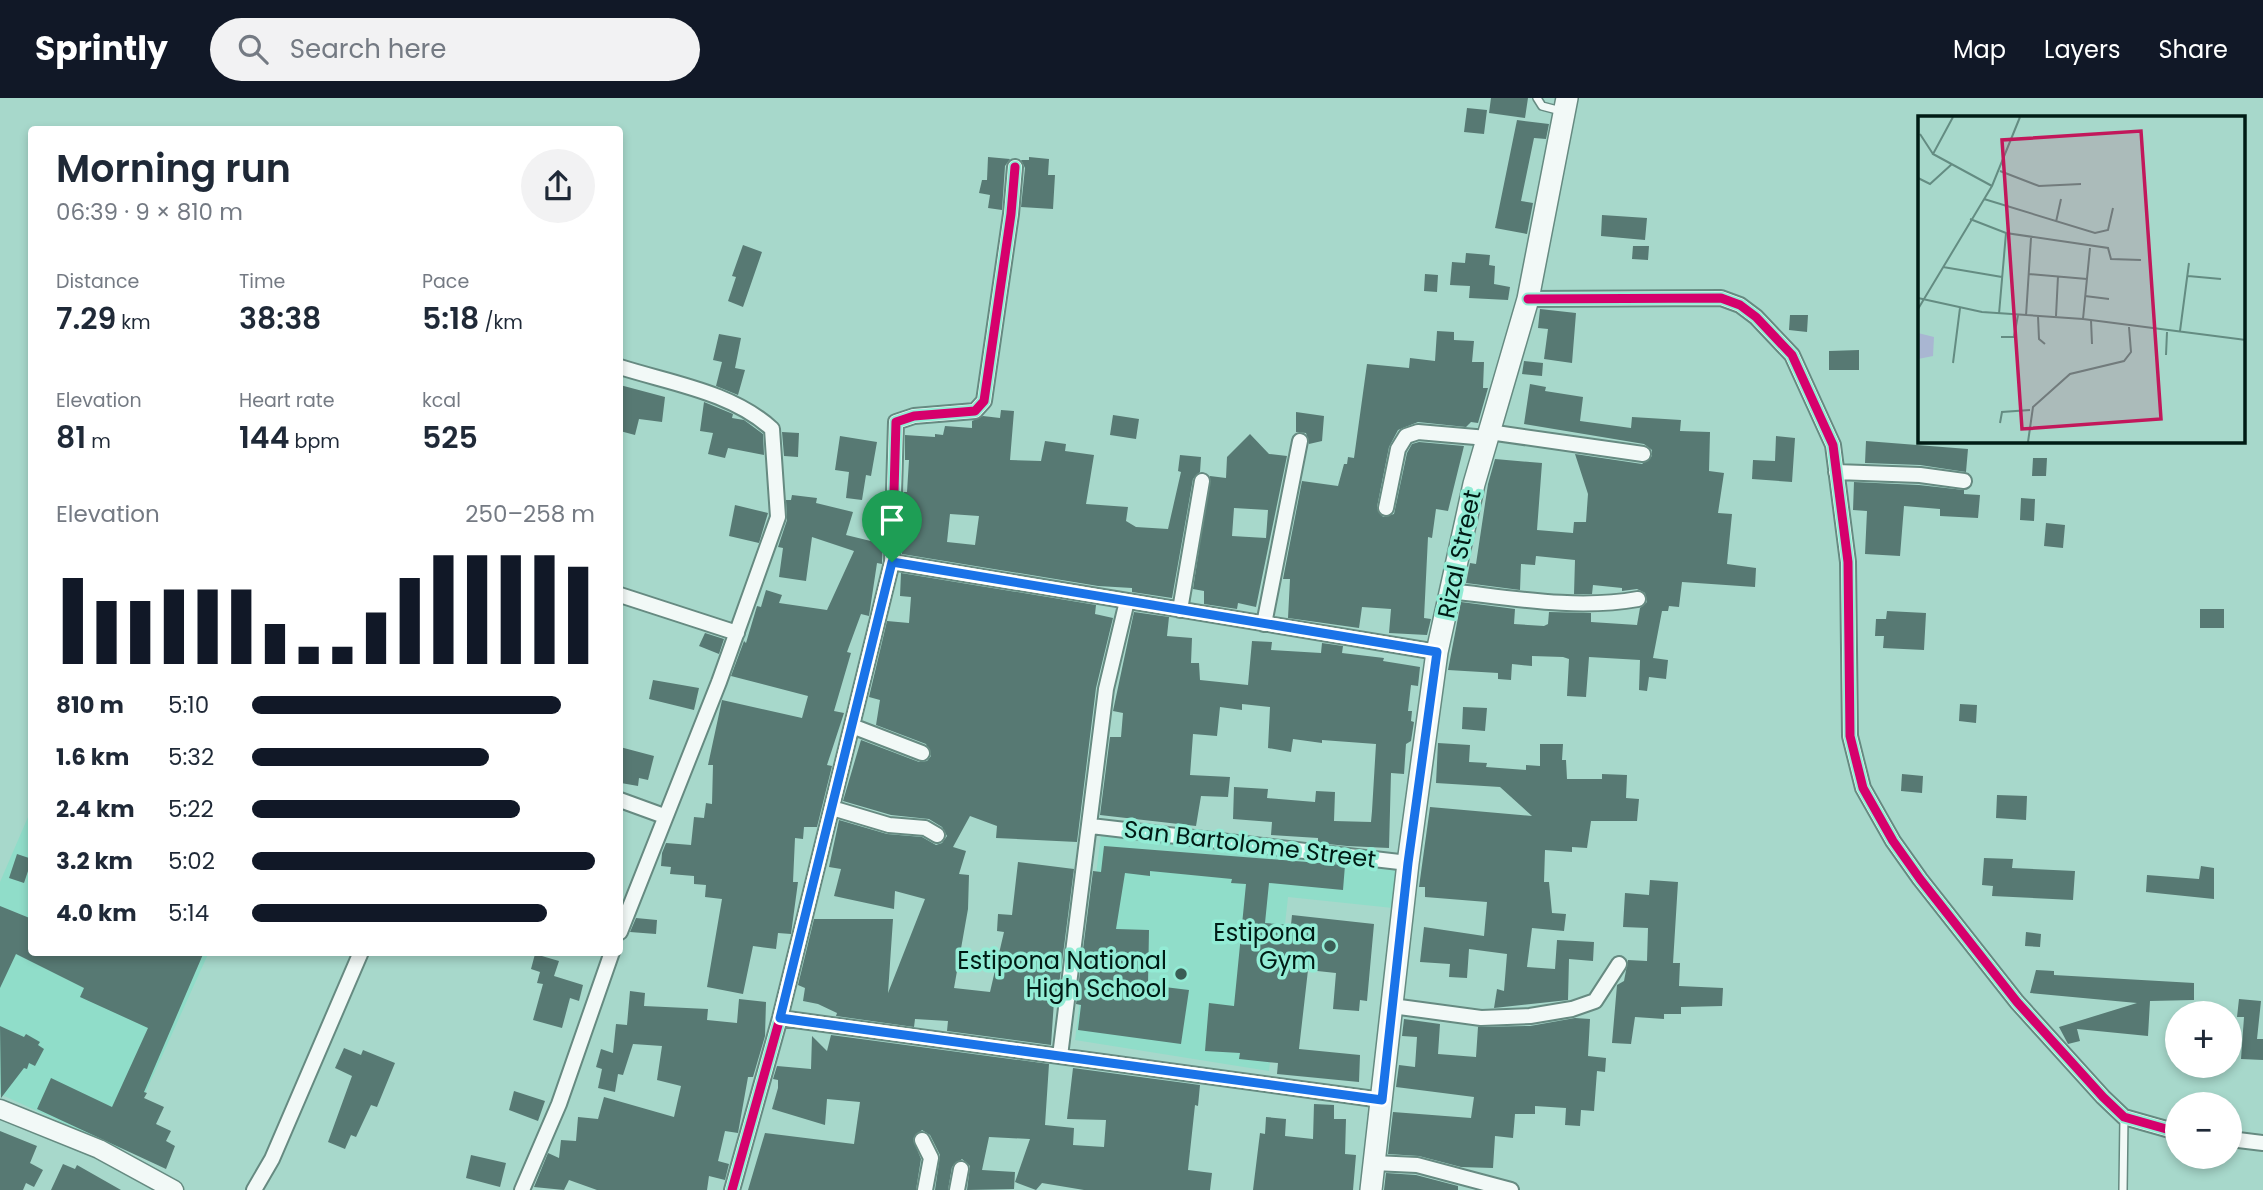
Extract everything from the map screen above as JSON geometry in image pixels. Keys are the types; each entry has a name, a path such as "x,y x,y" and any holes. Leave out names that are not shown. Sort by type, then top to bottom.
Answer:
{"main road":[{"name":"Rizal Street","path":"1371,1190 1408,863 1437,652 1488,435 1528,299 1566,105"}],"street":[{"path":"732,1190 780,1018 892,562 896,422 914,416 975,411 984,401 1011,214 1014,167"},
{"path":"1528,299 1721,298 1756,317 1792,355 1833,445 1848,562 1850,736 1863,788 1913,869 2009,992 2124,1117 2165,1129"},
{"path":"623,368 733,402 756,414 772,429 778,517 737,633 623,924"},
{"path":"1386,508 1398,449 1406,436 1418,432 1488,435 1643,454"},
{"path":"1264,624 1300,441"},
{"path":"1836,472 1920,475 1964,481"},
{"path":"1180,610 1202,481"},
{"path":"892,562 1437,652"},
{"path":"1450,591 1535,602 1608,604 1638,599"},
{"path":"623,595 737,633"},
{"path":"1060,1056 1091,826 1106,689 1127,601"},
{"path":"852,726 922,753"},
{"path":"623,801 664,816"},
{"path":"832,808 889,825 925,828 937,835"},
{"name":"San Bartolome Street","path":"1091,826 1408,863"},
{"path":"254,1190 272,1158 359,956"},
{"path":"522,1190 559,1104 611,956"},
{"path":"1392,1006 1482,1018 1531,1016 1572,1009 1595,1001 1619,964"},
{"path":"780,1018 1382,1100"},
{"path":"0,1109 99,1149 174,1190"},
{"path":"922,1140 931,1158 925,1190"},
{"path":"2242,1140 2263,1143"},
{"path":"1374,1163 1417,1165 1511,1190"},
{"path":"957,1190 961,1170"}],"lane":[{"path":"1537,98 1546,108 1566,105"},
{"path":"2123,1190 2124,1117"}],"shaded area":[{"path":"28,817 28,956 207,956 120,1149 0,1094 0,882"},
{"name":"Estipona National High School","path":"1101,835 1398,870 1393,908 1288,897 1269,1071 1075,1040"}],"building":[{"path":"1491,98 1528,98 1525,118 1489,113"},
{"path":"1467,108 1487,110 1484,134 1464,132"},
{"path":"1517,120 1549,124 1546,139 1534,138 1521,201 1533,203 1527,234 1495,228"},
{"path":"988,157 1010,159 1005,166 1002,210 988,208 990,195 979,193 982,180 987,180"},
{"path":"1029,157 1049,159 1048,175 1055,175 1053,209 1021,207 1025,168 1021,160 1029,160"},
{"path":"1602,215 1647,218 1645,240 1601,236"},
{"path":"743,245 762,252 743,307 728,301 736,277 732,276"},
{"path":"1633,246 1649,246 1648,260 1632,259"},
{"path":"1466,253 1490,255 1489,265 1495,266 1494,284 1510,287 1508,300 1469,298 1470,286 1450,285 1452,262 1465,263"},
{"path":"1425,274 1438,275 1437,292 1424,291"},
{"path":"1540,309 1576,313 1572,363 1544,359 1548,329 1538,328"},
{"path":"1790,315 1808,315 1807,332 1789,330"},
{"path":"1437,331 1454,332 1454,340 1474,341 1472,362 1484,362 1483,388 1488,388 1478,423 1471,422 1466,427 1418,422 1398,430 1389,447 1377,507 1383,517 1394,514 1407,453 1412,444 1419,442 1464,446 1448,511 1436,509 1432,538 1428,537 1424,618 1431,619 1427,635 1389,633 1391,609 1362,607 1359,628 1288,618 1290,579 1283,579 1302,481 1338,486 1348,457 1354,458 1367,364 1409,368 1410,358 1435,361"},
{"path":"719,334 741,338 735,368 745,370 738,395 716,386 722,362 713,360"},
{"path":"1859,350 1859,370 1829,370 1829,351"},
{"path":"1524,361 1543,363 1542,376 1522,374"},
{"path":"1530,384 1546,387 1545,391 1583,397 1580,421 1631,428 1632,417 1681,420 1680,431 1710,432 1709,471 1724,473 1718,513 1732,514 1727,564 1756,568 1755,587 1682,582 1679,607 1669,606 1668,611 1662,611 1653,658 1668,660 1666,679 1649,677 1647,691 1639,690 1640,660 1589,657 1586,697 1567,696 1569,659 1563,657 1532,656 1532,666 1512,664 1511,680 1498,679 1498,673 1448,670 1461,602 1515,609 1514,624 1544,626 1548,624 1549,612 1591,613 1591,622 1637,625 1640,608 1647,602 1645,593 1637,589 1622,591 1622,588 1593,585 1592,594 1574,594 1575,560 1536,556 1535,565 1521,564 1520,590 1466,583 1470,563 1476,564 1488,484 1495,459 1542,463 1537,530 1573,533 1574,522 1586,522 1588,494 1575,454 1642,464 1652,456 1652,450 1644,444 1524,424"},
{"path":"623,386 665,397 662,422 639,419 635,435 623,432"},
{"path":"704,402 733,414 732,418 744,420 763,434 764,455 728,448 725,458 708,454 713,433 700,431"},
{"path":"1001,410 1014,411 1010,460 1041,461 1045,441 1066,444 1065,451 1094,455 1086,504 1128,507 1126,521 1136,527 1168,529 1181,472 1178,471 1180,455 1201,457 1200,472 1193,479 1172,598 1132,592 1132,588 1098,586 902,554 904,492 907,492 909,460 905,460 905,435 935,437 935,434 943,435 945,426 972,428 972,421 983,416 1000,418","holes":["950,514 979,516 975,545 947,542"]},
{"path":"1296,412 1324,416 1322,441 1309,444 1306,433 1296,432"},
{"path":"1113,415 1139,419 1136,439 1110,435"},
{"path":"782,432 799,433 798,457 784,456"},
{"path":"1250,434 1269,454 1287,456 1256,607 1238,603 1237,609 1204,604 1204,591 1193,589 1210,476 1226,478 1227,457","holes":["1234,508 1268,510 1266,538 1232,536"]},
{"path":"840,436 877,442 871,476 866,475 862,500 846,498 849,472 835,470"},
{"path":"1776,436 1795,438 1792,482 1752,479 1753,460 1775,461"},
{"path":"1866,441 1968,449 1966,472 1920,465 1865,463"},
{"path":"2033,458 2047,458 2046,476 2032,476"},
{"path":"1854,482 1964,490 1964,494 1980,495 1978,518 1940,516 1940,509 1904,506 1900,556 1865,554 1867,511 1853,510"},
{"path":"792,495 817,498 816,503 853,512 846,535 883,544 882,564 877,563 869,616 861,614 847,652 851,653 834,711 844,713 827,765 832,766 817,827 804,827 803,839 795,838 793,882 798,882 791,934 778,933 776,949 753,946 743,994 707,987 722,899 705,897 706,885 694,884 694,876 670,874 671,867 661,866 662,853 666,843 691,845 694,817 704,818 706,803 712,804 713,765 708,765 722,700 802,718 808,696 731,676 744,641 746,643 757,606 761,607 766,590 782,595 779,603 827,610 854,551 812,537 806,581 779,577 783,548 778,547 787,520 786,500 791,500"},
{"path":"2021,498 2035,499 2034,521 2020,520"},
{"path":"735,505 768,513 759,543 729,536"},
{"path":"2046,523 2065,525 2063,548 2044,546"},
{"path":"901,573 1096,605 1095,614 1113,618 1096,688 1077,842 996,838 997,826 970,816 953,847 966,851 959,874 969,875 968,909 954,988 990,992 1004,932 997,931 998,914 1012,915 1018,862 1074,869 1057,1001 1054,1001 1051,1045 947,1031 948,1021 915,1019 914,1027 836,1016 837,1013 818,1004 803,1001 805,988 798,985 814,919 893,919 888,993 925,899 895,891 894,909 834,896 841,869 829,867 839,820 887,834 922,837 936,845 942,843 947,836 942,827 929,819 891,815 843,801 861,740 919,762 927,761 931,756 926,744 876,725 880,700 869,697 887,621 909,623 911,597 900,596"},
{"path":"2200,609 2224,609 2224,628 2200,628"},
{"path":"1887,611 1926,613 1924,650 1883,648 1884,636 1875,636 1876,619 1886,619"},
{"path":"1134,612 1169,617 1167,636 1192,638 1191,663 1199,663 1200,680 1248,685 1252,641 1272,642 1271,650 1321,653 1322,643 1343,646 1342,653 1384,658 1383,661 1420,667 1418,686 1411,685 1408,711 1412,711 1411,721 1414,722 1411,741 1406,744 1404,774 1391,773 1389,848 1318,843 1318,838 1271,835 1272,822 1233,819 1234,787 1268,789 1267,798 1315,802 1316,791 1335,792 1334,821 1371,822 1376,744 1322,740 1322,743 1293,739 1291,752 1268,748 1270,707 1242,704 1242,710 1220,707 1217,736 1193,734 1190,775 1230,777 1228,797 1201,796 1196,826 1100,815 1110,737 1121,737 1123,713 1113,711"},
{"path":"705,633 724,639 719,654 699,646"},
{"path":"653,680 699,688 694,710 649,699"},
{"path":"1960,704 1977,705 1976,723 1959,721"},
{"path":"1463,707 1487,708 1485,731 1462,729"},
{"path":"1438,743 1470,745 1469,762 1487,763 1486,767 1526,770 1526,765 1540,766 1540,744 1563,744 1562,760 1566,760 1567,779 1602,779 1602,774 1627,775 1626,798 1639,799 1637,821 1591,821 1587,848 1572,847 1572,852 1545,850 1544,882 1549,882 1552,913 1566,914 1564,931 1532,928 1527,967 1555,969 1557,940 1594,942 1593,961 1569,959 1568,1000 1494,1008 1497,989 1504,991 1507,954 1469,949 1467,978 1449,977 1450,964 1420,962 1424,927 1484,936 1487,902 1425,897 1425,887 1419,887 1430,807 1532,816 1500,787 1436,783"},
{"path":"623,748 654,756 648,780 639,778 638,786 623,783"},
{"path":"1902,774 1923,776 1922,793 1901,791"},
{"path":"1997,795 2027,796 2026,820 1996,818"},
{"path":"1104,846 1345,865 1343,890 1269,883 1265,923 1291,925 1292,915 1374,924 1367,1001 1360,1000 1359,1011 1333,1009 1336,973 1308,970 1299,1049 1360,1055 1359,1082 1277,1074 1278,1063 1239,1059 1240,1053 1205,1051 1209,1003 1234,1006 1246,884 1231,883 1232,879 1150,871 1150,876 1125,873 1116,929 1149,930 1148,985 1189,990 1181,1044 1078,1030 1081,1005 1076,1004 1093,871 1101,872"},
{"path":"17,854 28,858 24,883 9,878"},
{"path":"1984,858 2013,859 2012,868 2075,871 2073,900 1992,896 1993,886 1982,885"},
{"path":"2201,866 2214,868 2214,899 2146,892 2147,875 2199,879"},
{"path":"1650,880 1678,882 1673,963 1680,963 1679,986 1723,988 1722,1006 1681,1007 1681,1014 1664,1014 1664,1019 1635,1017 1631,1044 1612,1043 1617,985 1624,981 1628,960 1647,961 1648,928 1623,927 1625,893 1649,895"},
{"path":"0,906 28,917 28,956 202,956 144,1092 147,1093 144,1098 164,1107 156,1124 171,1131 166,1141 175,1146 166,1169 37,1109 51,1078 112,1107 148,1028 80,997 84,988 16,954 0,988"},
{"path":"636,918 657,920 656,934 630,932"},
{"path":"2026,932 2041,934 2040,947 2025,946"},
{"path":"534,956 559,961 554,976 583,985 579,1001 570,998 562,1028 533,1020 543,984 537,983 540,972 531,969"},
{"path":"2036,970 2054,971 2054,975 2194,983 2194,1000 2150,1001 2148,1036 2077,1029 2080,1041 2068,1044 2059,1027 2137,1003 2030,993"},
{"path":"630,991 645,993 644,1006 708,1009 707,1020 737,1023 739,999 766,1002 765,1036 753,1077 748,1077 738,1133 725,1131 718,1161 729,1164 725,1180 709,1176 707,1190 597,1190 569,1180 564,1190 534,1187 548,1153 559,1158 561,1140 576,1141 578,1117 598,1119 604,1097 674,1117 681,1086 657,1080 662,1046 633,1044 623,1075 618,1074 615,1092 598,1088 602,1069 596,1067 601,1049 613,1053 616,1024 627,1025"},
{"path":"2239,999 2261,1001 2257,1039 2263,1039 2263,1060 2242,1059 2244,1017 2242,1001"},
{"path":"1575,1018 1590,1019 1588,1056 1606,1058 1605,1072 1597,1071 1594,1111 1581,1110 1580,1126 1565,1125 1566,1108 1535,1106 1535,1114 1515,1114 1513,1138 1495,1136 1493,1168 1461,1167 1419,1156 1388,1154 1393,1112 1471,1118 1474,1097 1396,1087 1399,1065 1415,1067 1417,1037 1402,1036 1404,1019 1440,1024 1438,1054 1476,1057 1478,1027 1530,1026"},
{"path":"0,1026 24,1037 26,1034 40,1042 38,1045 44,1049 35,1066 29,1063 27,1069 24,1068 1,1098"},
{"path":"831,1035 1049,1064 1045,1125 1074,1128 1073,1145 1104,1147 1106,1120 1067,1119 1073,1068 1200,1085 1198,1106 1195,1105 1188,1170 1212,1173 1210,1190 1084,1190 1042,1183 1036,1190 1015,1182 1030,1139 989,1137 982,1170 1015,1172 1014,1189 967,1190 970,1166 962,1159 952,1167 948,1190 935,1190 940,1155 930,1135 922,1130 913,1139 921,1159 916,1190 748,1190 765,1133 854,1144 860,1102 827,1099 825,1125 772,1109 778,1088 778,1080 773,1079 777,1066 811,1069 812,1036 827,1051"},
{"path":"344,1048 361,1055 363,1050 395,1063 377,1107 371,1105 356,1137 351,1135 345,1149 328,1142 352,1076 335,1068"},
{"path":"514,1091 545,1101 538,1121 509,1110"},
{"path":"1314,1104 1334,1105 1334,1119 1346,1119 1345,1154 1356,1155 1353,1190 1253,1190 1260,1133 1265,1134 1266,1117 1286,1119 1285,1136 1313,1139"},
{"path":"0,1131 37,1146 30,1163 43,1170 34,1187 26,1183 23,1190 0,1190"},
{"path":"471,1155 506,1163 500,1187 466,1178"},
{"path":"63,1164 75,1169 77,1165 121,1190 51,1190"},
{"path":"1386,1173 1416,1175 1458,1186 1458,1190 1384,1190"}],"cycle path":[{"path":"732,1190 780,1018 892,562 896,422 914,416 975,411 984,401 1011,214 1015,167"},
{"path":"1528,299 1721,298 1740,305 1756,317 1792,355 1833,445 1848,562 1850,736 1863,788 1893,841 1920,879 2017,1002 2124,1117 2165,1129"}],"place":[{"name":"Estipona Gym","path":"1330,946"},
{"name":"Estipona National High School","path":"1181,974"}],"route":[{"path":"892,562 1437,652 1408,863 1382,1100 780,1018 892,562"}]}
